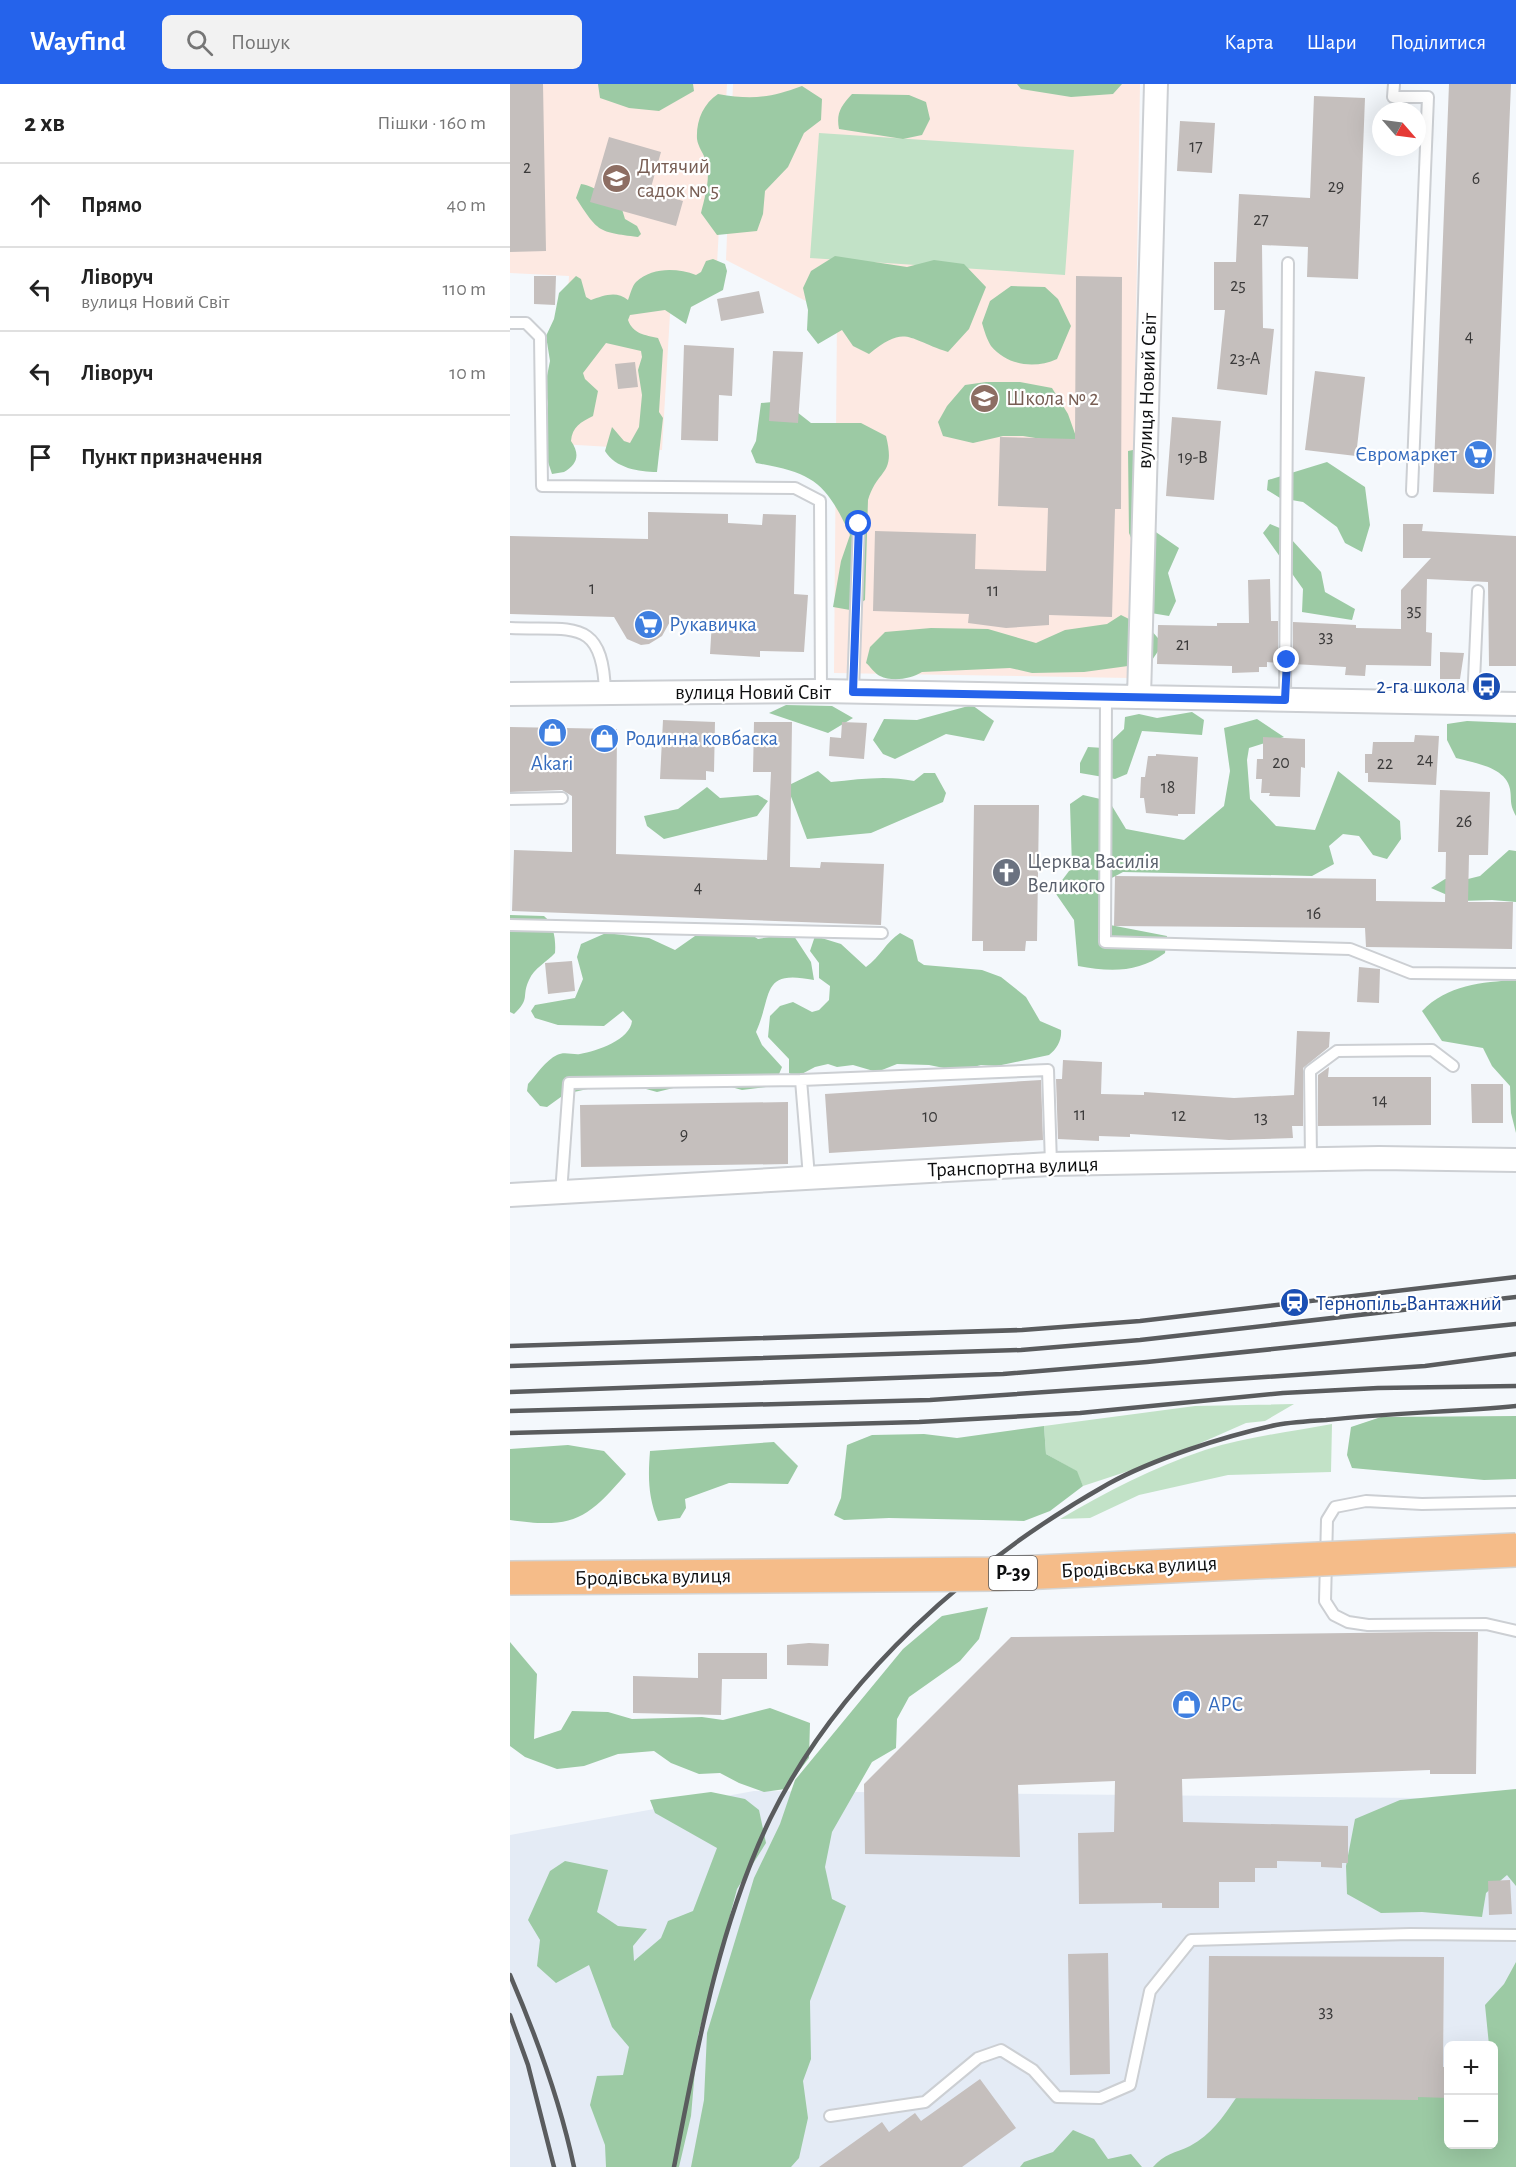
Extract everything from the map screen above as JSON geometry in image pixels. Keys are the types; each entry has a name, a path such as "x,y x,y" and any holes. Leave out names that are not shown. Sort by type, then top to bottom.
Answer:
{"main road":[{"name":"Бродівська вулиця","path":"510,1578 997,1574 1516,1550"}],"street":[{"name":"вулиця Новий Світ","path":"1139,697 1156,84"},
{"name":"вулиця Новий Світ","path":"510,694 821,691 1516,704"},
{"name":"Транспортна вулиця","path":"510,1195 1051,1164 1311,1159 1516,1160"}],"lane":[{"path":"1394,84 1393,97 1428,97 1412,491"},
{"path":"1285,700 1288,263"},
{"path":"510,324 526,323 540,337 542,486 795,488 820,501 821,691"},
{"path":"853,692 859,524"},
{"path":"1473,703 1478,591"},
{"path":"510,628 584,632 595,641 605,664 605,693"},
{"path":"1106,697 1105,942 1350,949 1411,973 1516,974"},
{"path":"510,799 562,798"},
{"path":"510,925 882,933"},
{"path":"1311,1159 1310,1071 1337,1051 1432,1050 1453,1065"},
{"path":"561,1193 569,1083 801,1080 1048,1070 1051,1164"},
{"path":"801,1080 810,1177"},
{"path":"1516,1502 1422,1504 1366,1501 1335,1507 1327,1520 1325,1600 1334,1615 1348,1622 1368,1625 1486,1624 1516,1631"},
{"path":"830,2116 925,2102 978,2058 1001,2050 1033,2070 1057,2097 1100,2098 1130,2085 1150,1991 1191,1940 1410,1934 1516,1935"}],"shaded area":[{"name":"Дитячий садок № 5","path":"510,84 727,84 716,282 672,280 662,450 560,444 569,276 510,273"},
{"name":"Школа № 2","path":"733,84 1140,84 1130,678 834,673 837,317 726,260"},
{"path":"754,1791 1516,1799 1516,2167 510,2167 510,1835"}],"green space":[{"path":"598,84 693,84 694,91 659,111 629,108 600,98"},
{"path":"1017,84 1122,84 1113,94 1071,97 1021,89"},
{"path":"802,86 822,99 821,120 804,133 788,167 765,191 763,214 757,231 717,235 701,213 708,174 697,132 704,108 718,94 760,97"},
{"path":"852,94 909,95 926,102 930,119 922,135 903,139 839,129 840,110"},
{"path":"819,133 1074,150 1065,275 810,258"},
{"path":"581,184 592,187 621,206 625,219 637,226 641,234 638,237 615,234 595,224 576,198"},
{"path":"835,256 907,267 934,260 964,264 986,287 969,329 948,352 915,339 899,337 891,339 869,354 853,346 842,330 818,344 807,330 808,310 803,288 811,271"},
{"path":"713,259 725,264 727,271 723,290 691,307 686,324 665,310 630,315 628,320 636,331 658,338 663,350 659,412 663,418 657,472 635,470 621,465 609,457 605,451 612,427 624,441 630,443 639,427 642,395 638,370 642,357 641,351 606,343 583,373 585,379 598,391 593,416 585,420 573,432 571,441 576,450 575,462 564,472 552,474 541,452 548,404 545,386 550,361 546,336 554,319 559,293 576,276 581,279 586,297 591,300 619,295 628,300 632,288 642,277 665,270 696,275 701,272 706,261"},
{"path":"1011,286 1045,287 1058,299 1071,326 1057,359 1040,364 1022,364 1005,358 991,346 982,323 990,301"},
{"path":"986,382 1020,382 1052,388 1068,414 1079,445 1023,436 1003,436 973,443 943,436 938,422 947,406 965,385"},
{"path":"783,401 811,423 861,423 886,436 889,458 868,500 865,600 850,610 833,607 841,561 850,535 833,503 825,492 804,476 756,463 751,451 756,441 761,403"},
{"path":"1148,447 1150,528 1179,548 1168,573 1176,601 1169,616 1151,613 1147,577 1129,533 1128,451"},
{"path":"1327,462 1365,487 1370,525 1362,552 1345,543 1337,527 1303,502 1280,498 1267,490 1268,480"},
{"path":"1270,524 1282,529 1321,572 1325,592 1355,609 1352,620 1302,612 1303,589 1263,533"},
{"path":"1121,615 1151,630 1163,644 1150,663 1084,672 1032,673 1010,668 922,672 907,678 896,679 878,675 866,663 870,647 885,632 931,628 988,629 1036,643 1065,630 1107,624"},
{"path":"786,705 832,706 853,718 828,733 769,713"},
{"path":"972,705 994,721 984,741 946,734 895,759 883,754 873,740 884,719 917,720"},
{"path":"1192,712 1204,720 1202,735 1142,731 1127,774 1115,779 1080,773 1080,763 1088,747 1104,748 1124,729 1125,717 1139,714 1157,718"},
{"path":"1257,719 1284,737 1249,748 1247,760 1250,799 1276,826 1315,830 1338,771 1400,821 1401,839 1387,859 1373,855 1359,836 1343,834 1329,846 1334,864 1312,876 1123,872 1108,880 1105,924 1167,936 1165,953 1145,964 1123,969 1078,966 1074,920 1054,891 1072,867 1070,804 1083,795 1109,801 1126,829 1184,840 1224,806 1230,771 1224,728"},
{"path":"1467,721 1516,723 1516,816 1510,789 1502,776 1488,767 1456,758 1447,740 1447,724"},
{"path":"818,771 831,782 884,778 914,781 924,773 935,773 946,793 943,802 871,833 807,839 787,786"},
{"path":"707,787 720,798 758,795 768,801 757,816 664,839 647,826 644,816 678,809"},
{"path":"1509,850 1516,851 1516,902 1461,901 1431,888 1445,879 1464,880 1480,876"},
{"path":"510,915 544,916 552,928 555,943 555,953 531,976 524,1001 514,1014 510,1012"},
{"path":"718,928 741,928 758,939 792,933 811,962 814,980 785,978 776,982 771,988 756,1032 762,1045 782,1067 774,1086 742,1090 706,1080 657,1092 635,1086 601,1086 565,1094 547,1107 540,1106 527,1091 528,1084 549,1060 560,1054 580,1054 612,1044 625,1034 632,1021 623,1011 604,1026 558,1025 535,1018 531,1011 535,1005 575,998 583,979 577,957 581,944 606,933 649,938 675,950 695,936"},
{"path":"900,933 913,940 918,961 924,965 982,970 1001,977 1026,997 1040,1021 1061,1030 1057,1047 1049,1055 997,1066 981,1065 959,1071 929,1065 897,1064 877,1072 853,1065 837,1067 828,1064 815,1067 796,1077 789,1073 789,1059 768,1037 770,1016 780,1006 793,1002 812,1012 819,1010 829,1000 830,986 819,978 819,963 810,951 815,936 841,944 866,967"},
{"path":"1516,980 1516,1133 1511,1113 1510,1086 1492,1066 1483,1048 1442,1041 1422,1011 1442,995 1466,986"},
{"path":"1294,1404 1265,1421 1246,1423 1162,1460 1083,1486 1076,1471 1046,1454 1044,1426 1195,1406"},
{"path":"1516,1416 1516,1479 1484,1480 1352,1468 1347,1455 1351,1427 1381,1417"},
{"path":"1332,1424 1331,1472 1228,1475 1139,1495 1090,1518 1060,1519 1131,1481 1205,1450 1252,1438"},
{"path":"1044,1426 1046,1454 1077,1471 1083,1486 1050,1511 1024,1521 889,1518 844,1520 834,1515 841,1498 847,1445 872,1435 924,1434 957,1438"},
{"path":"774,1442 798,1466 788,1484 729,1483 685,1499 686,1508 680,1518 658,1521 652,1504 650,1487 650,1451"},
{"path":"568,1445 604,1451 626,1474 600,1502 577,1518 549,1523 510,1520 510,1449"},
{"path":"988,1607 979,1639 960,1661 909,1697 897,1719 896,1748 872,1762 832,1832 825,1867 832,1899 846,1906 810,2001 811,2059 803,2081 808,2118 799,2158 791,2167 691,2167 704,2100 707,2033 754,1878 780,1824 795,1780 903,1649 942,1616"},
{"path":"510,1642 537,1674 534,1739 561,1730 572,1711 608,1712 632,1719 702,1717 723,1720 770,1708 810,1723 809,1758 785,1789 764,1792 720,1773 699,1774 671,1763 654,1751 618,1754 584,1766 557,1769 525,1757 510,1746"},
{"path":"1516,1789 1516,1886 1507,1875 1486,1893 1482,1917 1422,1912 1381,1913 1347,1894 1346,1866 1355,1819 1400,1800"},
{"path":"711,1792 745,1799 759,1810 766,1843 737,1889 698,2035 691,2116 679,2167 606,2167 605,2145 590,2105 597,2076 623,2075 629,2047 612,2027 589,1965 556,1983 537,1966 540,1940 528,1920 550,1871 565,1861 608,1870 597,1912 618,1926 647,1929 633,1946 634,1961 661,1938 668,1921 693,1911 717,1848 655,1813 650,1800"},
{"path":"1516,1962 1516,2167 1153,2167 1166,2156 1204,2137 1236,2098 1444,2090 1444,2149 1498,2149 1498,2041 1489,2041 1485,2005 1504,1984"},
{"path":"1073,2130 1094,2139 1108,2159 1131,2154 1142,2167 1020,2167 1024,2162 1053,2152"}],"building":[{"path":"510,84 543,84 546,251 510,252"},
{"path":"1449,84 1511,84 1494,494 1433,492"},
{"path":"1314,96 1365,98 1358,279 1307,277 1308,247 1262,245 1263,328 1274,329 1267,395 1217,389 1225,310 1214,310 1214,262 1236,262 1239,194 1310,198"},
{"path":"1180,121 1215,123 1212,173 1177,171"},
{"path":"609,137 661,152 650,191 683,201 676,226 590,202"},
{"path":"534,276 556,276 555,305 534,304"},
{"path":"1076,276 1122,277 1121,509 1115,509 1112,617 1049,615 1049,625 1006,628 968,623 969,614 873,611 875,531 976,534 975,569 1046,571 1048,508 998,506 1000,437 1075,439"},
{"path":"759,291 764,313 721,321 717,299"},
{"path":"684,345 734,348 732,396 719,395 718,441 681,440"},
{"path":"773,351 803,352 798,423 769,421"},
{"path":"635,362 638,387 618,389 615,364"},
{"path":"1315,371 1365,377 1356,456 1305,450"},
{"path":"1172,417 1221,421 1214,500 1166,496"},
{"path":"648,512 728,514 728,523 762,525 763,514 796,515 794,594 808,595 804,652 760,651 760,657 710,654 712,621 672,618 662,636 649,644 641,645 627,639 614,617 510,614 510,536 648,539"},
{"path":"1403,524 1423,524 1422,531 1516,536 1516,666 1489,666 1488,582 1427,579 1426,632 1432,633 1431,666 1366,665 1365,676 1345,675 1346,667 1293,664 1293,622 1356,625 1356,628 1401,629 1401,590 1431,558 1403,558"},
{"path":"1270,579 1271,621 1278,621 1278,663 1267,662 1267,667 1259,667 1259,672 1232,673 1232,666 1157,664 1158,625 1217,626 1217,623 1249,623 1248,580"},
{"path":"1440,652 1464,653 1460,679 1440,679"},
{"path":"663,720 715,722 714,772 706,771 706,780 660,779"},
{"path":"754,722 792,722 790,867 820,868 821,862 884,864 881,925 512,911 514,850 572,852 572,796 562,790 510,792 510,727 617,729 616,854 767,860 771,772 753,772"},
{"path":"842,722 867,723 864,759 829,756 830,737 841,738"},
{"path":"1415,735 1439,736 1436,785 1368,782 1368,773 1365,773 1365,754 1372,754 1373,742 1414,742"},
{"path":"1263,737 1305,739 1305,768 1301,767 1300,797 1269,796 1270,793 1261,793 1262,779 1256,779 1257,759 1263,759"},
{"path":"1156,754 1198,757 1195,814 1178,814 1178,816 1146,813 1144,798 1140,798 1141,777 1145,777 1148,756 1156,756"},
{"path":"1440,790 1490,792 1488,855 1469,855 1468,902 1513,902 1512,949 1366,947 1365,928 1114,926 1115,876 1376,879 1376,901 1445,902 1446,852 1438,852"},
{"name":"Церква Василія Великого","path":"974,805 1039,805 1037,941 1026,941 1025,951 983,951 983,941 972,941"},
{"path":"572,961 575,991 548,994 545,963"},
{"path":"1359,967 1380,969 1379,1003 1357,1002"},
{"path":"1297,1031 1330,1032 1329,1047 1303,1068 1303,1126 1292,1126 1293,1138 1229,1140 1130,1134 1130,1137 1099,1136 1099,1141 1058,1139 1056,1079 1062,1079 1063,1060 1102,1062 1101,1094 1144,1095 1144,1092 1234,1098 1294,1095"},
{"path":"1329,1067 1328,1077 1431,1077 1431,1125 1318,1126 1318,1075"},
{"path":"1041,1080 1043,1140 829,1153 825,1094"},
{"path":"1471,1084 1503,1084 1503,1123 1472,1123"},
{"path":"788,1102 788,1164 581,1167 580,1105"},
{"name":"АРС","path":"1478,1632 1476,1774 1430,1774 1430,1770 1182,1779 1183,1822 1348,1826 1348,1863 1342,1863 1342,1868 1321,1867 1321,1862 1277,1861 1277,1868 1255,1868 1255,1882 1219,1882 1219,1908 1162,1908 1162,1903 1079,1904 1078,1833 1114,1832 1115,1781 1018,1785 1020,1857 865,1854 864,1784 1011,1637"},
{"path":"829,1644 828,1666 787,1665 787,1645"},
{"path":"698,1653 767,1653 767,1679 722,1679 721,1715 633,1713 633,1676 698,1678"},
{"path":"1510,1880 1512,1914 1489,1915 1488,1881"},
{"path":"1108,1953 1110,2074 1070,2075 1068,1954"},
{"path":"1209,1956 1444,1957 1444,2098 1418,2097 1418,2100 1207,2098"},
{"path":"980,2079 1016,2128 962,2167 819,2167 882,2122 889,2132 915,2113 921,2121"}],"railway":[{"path":"510,1346 1022,1330 1140,1321 1516,1277"},
{"path":"510,1366 1021,1350 1140,1340 1516,1297"},
{"path":"510,1392 1003,1374 1147,1362 1516,1324"},
{"path":"510,1411 930,1400 1425,1366 1516,1354"},
{"path":"510,1433 919,1422 1080,1413 1283,1393 1378,1388 1516,1386"},
{"path":"674,2167 691,2078 723,1946 736,1903 770,1819 799,1767 833,1718 872,1671 914,1627 960,1586 1058,1514 1108,1484 1167,1457 1235,1435 1282,1424 1516,1406"},
{"path":"510,1975 547,2070 574,2167"},
{"path":"510,2015 528,2065 554,2167"}],"place":[{"name":"Дитячий садок № 5","path":"616,178"},
{"name":"Школа № 2","path":"985,398"},
{"name":"Євромаркет","path":"1478,454"},
{"name":"Рукавичка","path":"648,624"},
{"name":"2-га школа","path":"1487,686"},
{"name":"Akari","path":"552,732"},
{"name":"Родинна ковбаска","path":"604,738"},
{"name":"Церква Василія Великого","path":"1006,873"},
{"name":"Тернопіль-Вантажний","path":"1295,1303"},
{"name":"АРС","path":"1187,1704"}],"route":[{"path":"859,524 853,692 1285,700 1287,660"}]}
